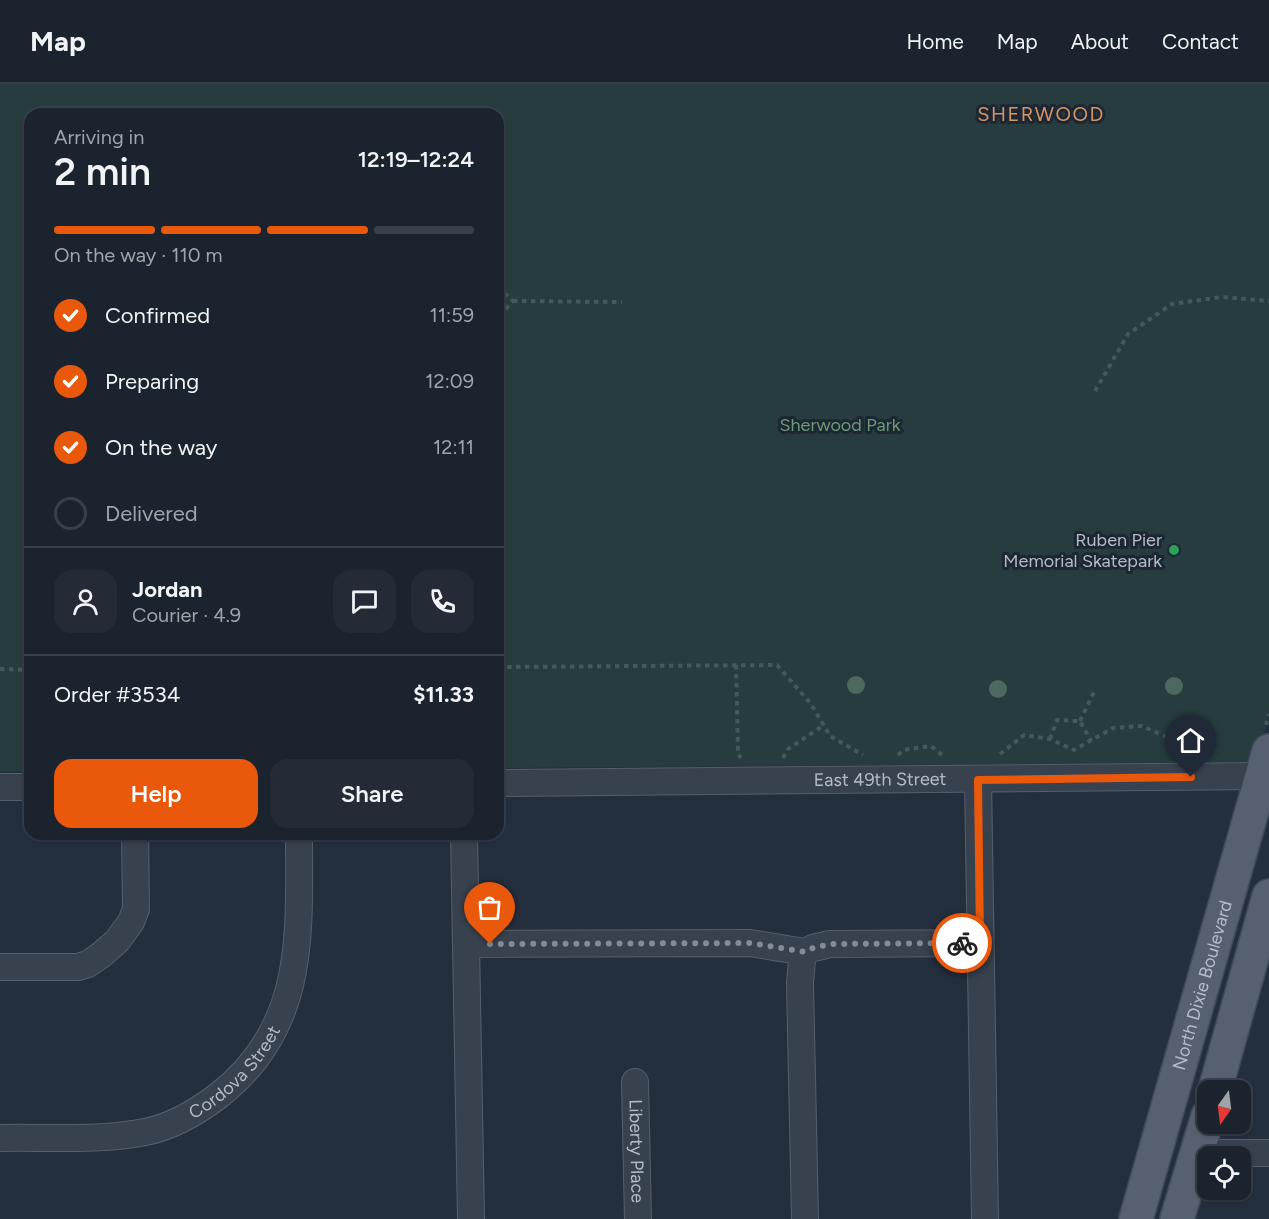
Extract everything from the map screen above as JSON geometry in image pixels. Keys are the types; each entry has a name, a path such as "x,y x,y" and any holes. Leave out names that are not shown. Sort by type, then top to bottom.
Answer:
{"main road":[{"name":"North Dixie Boulevard","path":"1136,1219 1265,754"},
{"path":"1218,1080 1269,896"},
{"path":"1178,1219 1197,1153"}],"street":[{"name":"East 49th Street","path":"504,783 978,780 1265,754"},
{"path":"978,780 985,1219"},
{"path":"0,787 24,787"},
{"path":"0,967 78,967 88,964 117,941 131,922 136,909 135,840"},
{"name":"Cordova Street","path":"0,1138 123,1136 148,1132 177,1121 210,1102 235,1083 256,1059 268,1040 288,995 295,966 299,840"},
{"path":"464,840 471,1219"},
{"path":"466,944 750,943 805,952 830,944 980,943"},
{"path":"805,952 800,983 805,1219"},
{"name":"Liberty Place","path":"635,1082 638,1219"},
{"path":"1251,1153 1269,1153"}],"path":[{"path":"504,293 513,301 622,302"},
{"path":"1095,391 1128,334 1172,304 1222,297 1269,301"},
{"path":"504,311 513,301"},
{"path":"736,665 738,754 743,760"},
{"path":"504,667 777,665 811,704 830,736 867,756"},
{"path":"0,669 24,670"},
{"path":"1080,721 1094,692"},
{"path":"1265,754 1269,714"},
{"path":"1050,739 1057,720 1080,721"},
{"path":"1080,721 1091,741"},
{"path":"779,765 788,749 824,725"},
{"path":"997,757 1024,735 1050,739 1074,750 1113,728 1142,726 1169,738 1182,754"},
{"path":"894,758 903,750 931,746 945,758"}],"green space":[{"name":"Sherwood Park","path":"0,84 1269,84 1269,714 1256,762 504,768 504,108 24,108 24,771 0,772"}],"way so far":[{"path":"490,944 750,943 805,952 830,944 962,943"}],"place":[{"name":"Ruben Pier Memorial Skatepark","path":"1174,550"}],"district":[{"name":"SHERWOOD","path":"1041,114"}],"route":[{"path":"962,943 980,943 978,780 1191,777"}]}
